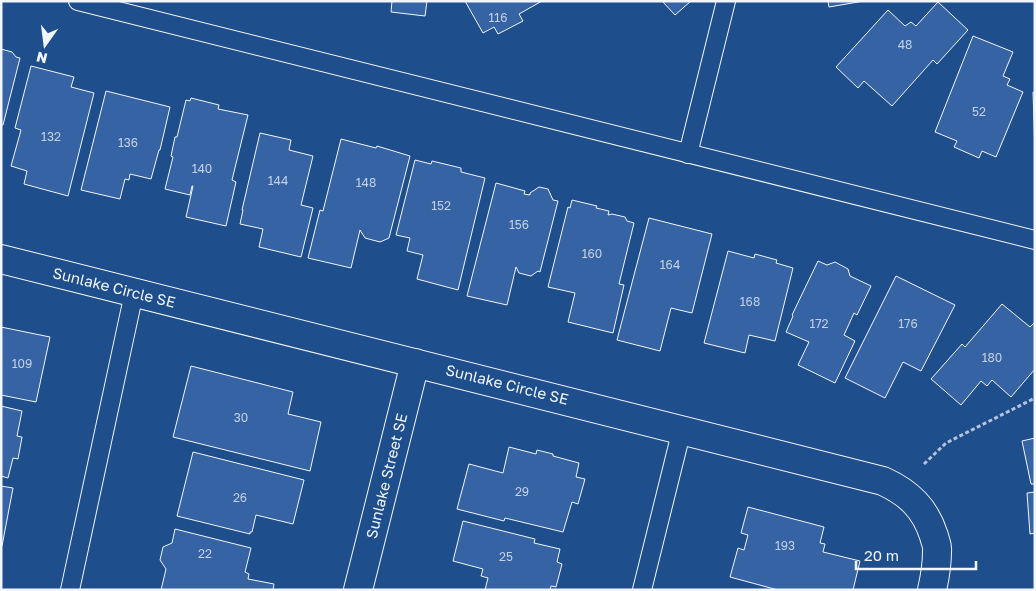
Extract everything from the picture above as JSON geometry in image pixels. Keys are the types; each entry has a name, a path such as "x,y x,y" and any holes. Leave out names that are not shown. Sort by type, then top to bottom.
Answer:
{"street":[{"name":"Sunlake Circle SE","path":"1,259 883,481 898,488 914,501 929,521 938,549 932,590"},
{"name":"Sunlake Street SE","path":"358,590 415,362"}],"lane":[{"path":"78,1 1035,240"},
{"path":"688,154 726,1"},
{"path":"70,590 134,293"},
{"path":"642,590 682,429"}],"path":[{"path":"898,488 946,444 1035,398"}],"building":[{"path":"392,1 427,1 425,16 391,12"},
{"path":"465,1 542,1 519,14 523,21 498,34 494,27 483,33"},
{"path":"662,1 691,1 675,15"},
{"path":"828,1 864,1 829,7"},
{"path":"938,2 968,30 937,64 933,60 892,106 864,81 858,88 836,67 888,10 905,26 911,22 916,26"},
{"path":"973,36 1013,52 1003,76 1010,79 1007,85 1023,92 996,157 982,151 979,158 954,147 957,141 935,132"},
{"path":"1,49 12,52 16,57 20,58 3,125 1,125"},
{"path":"31,66 74,77 71,87 94,93 68,196 24,184 27,171 11,166 21,130 15,128"},
{"path":"106,91 170,107 151,179 130,174 129,180 125,179 120,199 81,190"},
{"path":"1033,92 1035,93 1035,153"},
{"path":"191,98 219,105 218,109 248,115 232,180 236,182 226,226 186,217 193,186 190,195 165,189 173,157 171,156 175,137 177,137 186,100 190,101"},
{"path":"260,133 291,140 289,150 313,156 301,205 313,208 301,257 259,247 263,229 240,224"},
{"path":"341,139 376,148 377,146 410,156 389,238 380,242 365,238 360,230 351,268 308,258 320,210 323,211"},
{"path":"415,160 431,164 432,161 461,168 461,172 485,178 458,290 417,279 423,255 407,251 410,238 396,235"},
{"path":"496,183 525,191 524,194 530,195 539,187 548,189 553,200 558,201 540,272 538,271 531,276 519,273 516,267 507,305 467,296"},
{"path":"572,200 597,206 596,208 609,211 608,215 625,217 627,221 634,223 619,284 624,285 613,333 568,322 575,293 548,287 568,207 570,208"},
{"path":"649,218 712,234 692,313 671,308 660,351 617,340"},
{"path":"728,251 754,258 755,254 777,260 776,263 793,268 775,341 749,335 745,353 704,343"},
{"path":"818,261 827,265 835,262 848,269 850,276 871,286 857,315 854,313 844,335 855,341 835,383 798,365 809,342 786,332 792,315"},
{"path":"896,276 955,305 921,371 903,362 885,398 845,378"},
{"path":"1002,304 1030,327 1035,322 1035,369 1011,397 992,380 987,386 981,381 961,405 931,379 962,344 965,347"},
{"path":"1,327 50,337 36,402 1,395"},
{"path":"191,366 293,392 288,414 321,422 310,471 173,437"},
{"path":"1,406 22,411 17,436 22,437 18,459 13,458 8,478 1,476"},
{"path":"1035,438 1035,484 1031,484 1022,441"},
{"path":"509,447 536,454 537,450 579,463 576,477 585,479 578,504 572,502 563,532 505,518 504,521 457,509 469,464 503,473"},
{"path":"193,452 304,480 293,524 256,515 250,534 177,516"},
{"path":"1,486 13,488 2,546 1,546"},
{"path":"1035,492 1035,533 1030,534 1027,493"},
{"path":"748,507 824,527 820,543 825,544 823,552 860,561 853,590 778,590 730,577 738,548 744,550 748,535 741,533"},
{"path":"463,521 535,539 534,543 560,549 557,562 562,564 556,587 551,586 550,590 485,590 488,578 481,576 483,569 453,561"},
{"path":"175,529 251,548 245,572 249,574 248,579 274,584 273,590 161,590 166,569 160,560 163,547 172,543"}]}
